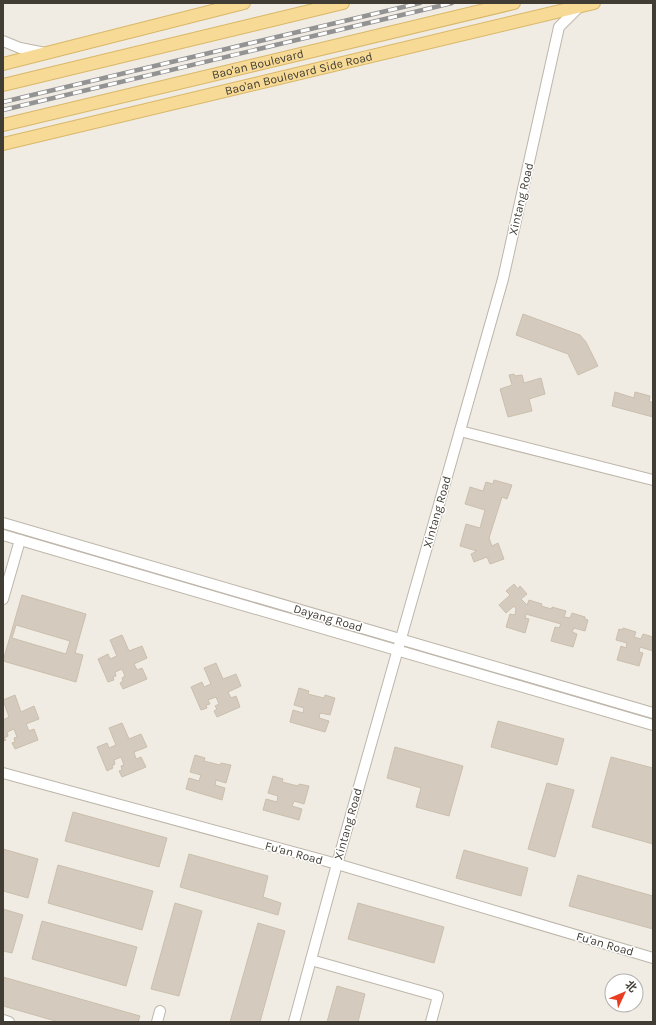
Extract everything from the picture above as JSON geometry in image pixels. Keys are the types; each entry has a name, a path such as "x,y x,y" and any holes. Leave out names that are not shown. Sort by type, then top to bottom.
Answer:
{"main road":[{"path":"3,64 244,3"},
{"path":"3,85 343,3"},
{"name":"Bao'an Boulevard","path":"3,125 514,3"},
{"name":"Bao'an Boulevard Side Road","path":"3,144 594,3"}],"street":[{"name":"Xintang Road","path":"294,1022 337,864 503,279 559,27 580,6"},
{"path":"3,41 20,48 49,53"},
{"path":"460,431 653,480"},
{"name":"Dayang Road","path":"3,523 653,713"},
{"name":"Dayang Road","path":"3,535 653,725"},
{"path":"3,600 20,540"},
{"name":"Fu'an Road","path":"3,773 337,864 653,958"},
{"path":"311,960 438,996 431,1022"},
{"path":"157,1022 160,1011"},
{"path":"3,1020 9,1022"}],"building":[{"path":"523,314 580,335 586,342 598,366 578,375 568,354 516,335"},
{"path":"514,374 515,376 522,375 524,383 541,378 545,394 529,399 532,411 508,417 500,389 512,385 509,375"},
{"path":"615,392 634,398 635,392 650,396 649,401 653,403 653,417 612,406"},
{"path":"494,480 512,485 507,499 502,497 489,538 492,546 498,543 504,559 490,564 487,557 474,562 471,554 477,551 460,546 466,524 480,528 485,510 465,504 470,487 483,491 486,482 493,484"},
{"path":"514,584 518,589 520,586 527,594 521,599 527,605 529,600 542,604 541,606 566,611 564,617 570,618 572,613 585,617 585,619 588,620 585,631 574,628 572,632 577,634 573,647 551,641 555,627 559,628 561,624 526,614 525,618 529,619 525,633 506,627 510,614 515,615 516,609 514,606 506,613 499,605 510,595 506,591"},
{"path":"22,595 86,614 75,653 83,655 76,682 3,661","holes":["16,625 70,641 66,654 12,638"]},
{"path":"623,628 636,632 634,637 641,639 643,634 653,637 653,651 640,647 639,652 643,653 639,666 617,660 621,646 626,648 627,643 616,640 619,629 622,630"},
{"path":"122,635 129,651 142,646 147,658 134,664 137,670 142,668 147,679 123,689 120,683 123,681 122,678 125,676 122,669 115,672 116,676 113,677 114,680 108,682 98,659 108,654 110,659 117,656 110,640"},
{"path":"216,663 223,679 236,674 241,686 228,692 231,698 236,696 240,707 217,717 214,711 217,709 215,706 219,704 216,697 208,700 210,704 206,705 207,708 201,710 191,687 202,682 204,687 211,684 204,668"},
{"path":"299,688 309,691 308,694 324,698 325,695 335,698 330,715 320,713 319,718 329,721 325,732 290,722 293,710 303,713 304,708 294,705"},
{"path":"15,695 21,712 34,706 39,719 26,724 29,731 34,729 38,740 15,749 12,743 15,742 14,738 17,737 14,729 7,732 8,736 4,738 6,740 3,741 3,720 9,717 3,700"},
{"path":"498,721 564,739 557,765 491,747"},
{"path":"122,723 129,739 141,734 147,747 134,752 136,759 141,757 146,767 122,777 119,771 122,770 121,766 124,765 121,757 114,760 115,764 112,766 113,768 107,771 97,747 107,743 109,748 116,745 109,728"},
{"path":"395,747 463,766 449,816 416,807 421,788 387,778"},
{"path":"195,755 205,758 204,761 220,765 221,763 231,765 226,783 216,780 215,785 225,788 222,800 186,789 189,778 199,781 201,775 190,772"},
{"path":"611,757 653,768 653,844 592,827"},
{"path":"273,776 283,779 282,782 298,786 299,784 309,786 304,804 294,801 292,806 302,809 299,820 263,810 266,799 277,802 278,796 268,793"},
{"path":"547,783 574,790 555,857 528,849"},
{"path":"73,812 167,838 159,867 65,841"},
{"path":"3,849 38,859 28,898 3,891"},
{"path":"464,850 528,868 521,896 456,878"},
{"path":"189,854 268,876 263,897 281,903 278,915 180,887"},
{"path":"58,865 153,891 142,930 48,903"},
{"path":"578,875 653,896 653,929 569,906"},
{"path":"175,903 202,911 179,996 151,989"},
{"path":"358,903 444,927 434,963 348,939"},
{"path":"3,909 23,915 12,953 3,951"},
{"path":"42,921 137,947 126,986 32,959"},
{"path":"258,923 285,931 260,1022 230,1022"},
{"path":"3,977 140,1016 138,1022 59,1022 3,1006"},
{"path":"337,986 365,994 358,1022 327,1022"}],"railway":[{"path":"3,102 420,3"},
{"path":"3,110 452,3"}]}
